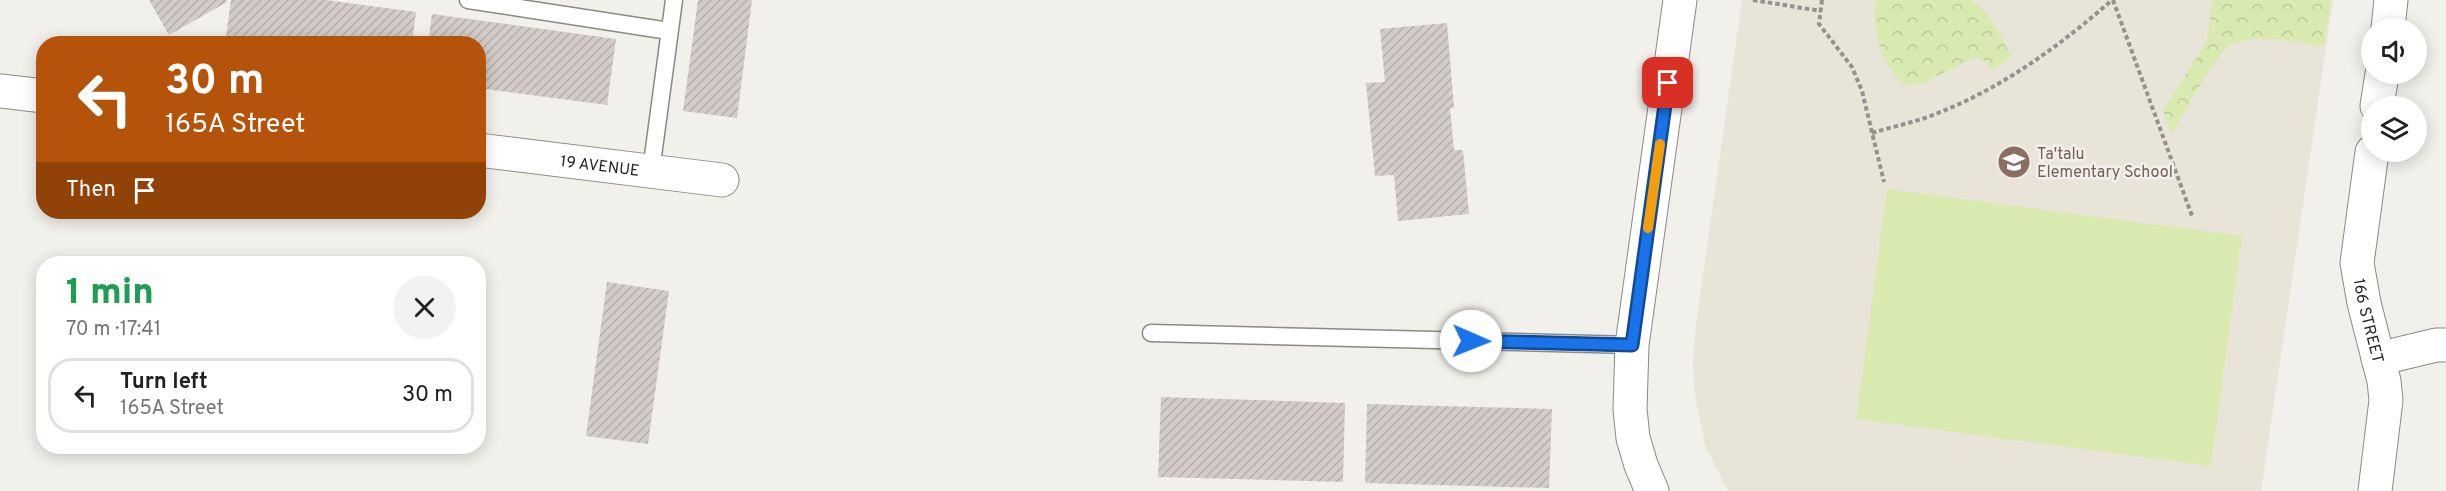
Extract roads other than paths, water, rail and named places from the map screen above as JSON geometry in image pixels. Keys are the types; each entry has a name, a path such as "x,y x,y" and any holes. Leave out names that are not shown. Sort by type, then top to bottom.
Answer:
{"street":[{"path":"1652,491 1633,438 1630,409 1632,345 1680,0"},
{"path":"2389,18 2391,0"},
{"path":"0,91 36,95"},
{"name":"19 AVENUE","path":"486,151 722,180"},
{"name":"166 STREET","path":"2371,162 2357,263 2386,400 2375,491"},
{"path":"2378,359 2436,345 2446,345"}],"lane":[{"path":"468,0 669,32"},
{"path":"651,171 674,0"},
{"path":"1151,333 1632,345"}],"place":[{"name":"Ta'talu Elementary School","path":"2014,162"}]}
